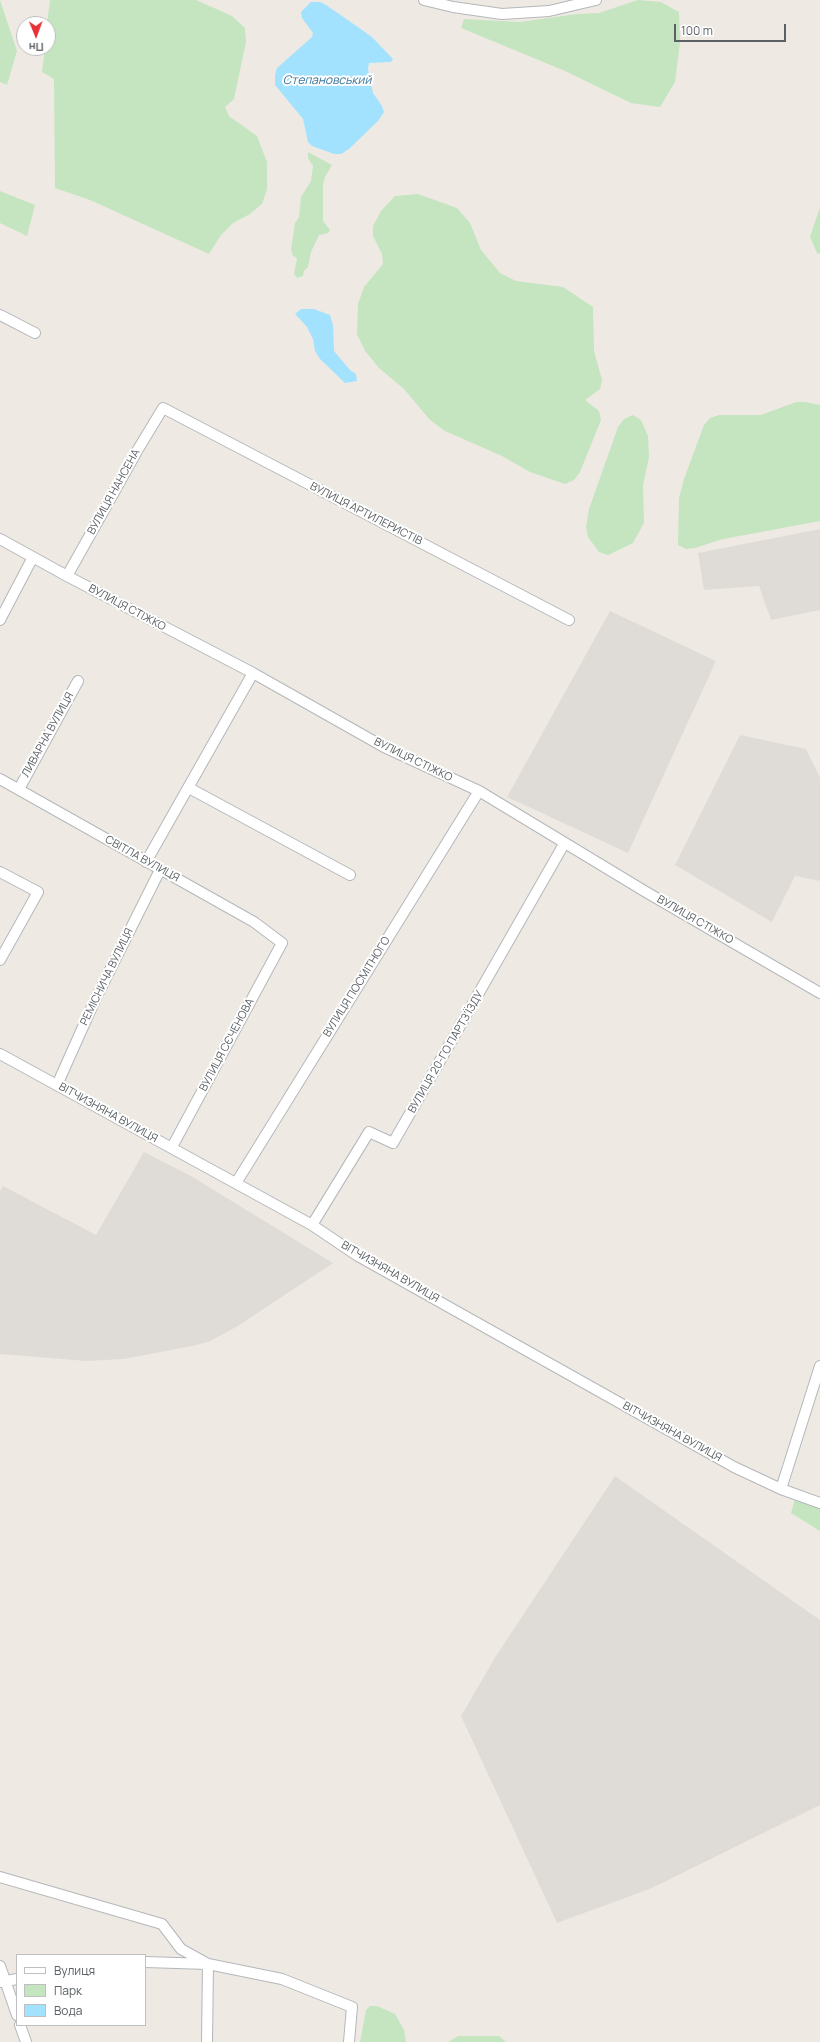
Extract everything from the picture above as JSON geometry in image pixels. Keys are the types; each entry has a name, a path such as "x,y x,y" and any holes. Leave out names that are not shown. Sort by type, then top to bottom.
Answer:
{"street":[{"path":"424,0 453,7 502,14 549,11 596,0"},
{"path":"0,314 34,333"},
{"name":"ВУЛИЦЯ НАНСЕНА","path":"67,576 137,451 163,408"},
{"name":"ВУЛИЦЯ АРТИЛЕРИСТІВ","path":"163,408 569,620"},
{"name":"ВУЛИЦЯ СТІЖКО","path":"0,539 67,576 253,673 384,747 478,791 564,844 820,993"},
{"path":"0,620 33,557"},
{"path":"146,862 253,673"},
{"name":"ЛИВАРНА ВУЛИЦЯ","path":"19,789 78,681"},
{"name":"СВІТЛА ВУЛИЦЯ","path":"0,779 254,922 282,943"},
{"path":"189,788 350,875"},
{"name":"ВУЛИЦЯ ПОСМІТНОГО","path":"236,1183 478,791"},
{"name":"ВУЛИЦЯ 20-ГО ПАРТЗ'ЇЗДУ","path":"312,1225 369,1132 393,1143 564,844"},
{"name":"РЕМІСНИЧА ВУЛИЦЯ","path":"57,1085 95,1000 160,870"},
{"path":"0,872 38,892 0,960"},
{"name":"ВУЛИЦЯ СЄЧЕНОВА","path":"172,1148 282,943"},
{"name":"ВІТЧИЗНЯНА ВУЛИЦЯ","path":"0,1054 312,1225 358,1256 734,1467 781,1490 820,1503"},
{"path":"781,1490 815,1402 820,1366"},
{"path":"0,1877 162,1924 181,1949 208,1964"},
{"path":"146,1962 208,1964 282,1979 352,2007 349,2042"},
{"path":"207,2042 208,1964"},
{"path":"0,1966 3,1981 16,2013"},
{"path":"3,1981 16,1979"},
{"path":"20,2026 26,2042"}],"shaded area":[{"path":"820,529 820,610 771,620 759,586 704,590 698,553"},
{"path":"610,611 716,661 628,853 507,797"},
{"path":"740,735 806,749 820,778 820,881 795,876 772,922 675,865"},
{"path":"144,1152 191,1176 333,1263 238,1326 208,1342 124,1359 86,1361 0,1354 0,1191 3,1186 96,1235"},
{"path":"615,1476 820,1620 820,1805 652,1888 557,1923 461,1716 496,1656"}],"green space":[{"path":"0,0 16,48 16,54 7,85 0,82"},
{"path":"50,0 196,0 232,16 245,28 246,42 234,99 225,107 229,116 257,136 267,162 267,189 262,204 250,214 233,223 221,235 209,254 90,200 55,188 54,79 42,72 44,56 56,56 56,16 48,16"},
{"path":"638,0 661,2 679,12 680,42 675,82 660,107 631,103 565,71 461,28 464,19 520,22 577,14 599,13"},
{"path":"308,152 332,165 325,177 323,185 323,221 330,230 328,233 319,235 311,252 308,267 304,271 303,276 297,278 294,274 297,258 293,256 291,250 295,223 299,217 301,197 311,181 313,166 308,158"},
{"path":"0,191 35,205 27,236 0,223"},
{"path":"418,194 457,208 470,223 481,250 500,273 516,281 563,287 593,307 594,351 602,380 600,389 585,400 599,411 601,420 580,472 574,480 565,484 530,472 502,456 445,431 430,420 404,389 379,368 365,351 357,334 358,304 364,287 383,264 382,254 373,236 373,226 381,211 395,196"},
{"path":"820,207 820,254 817,253 810,237"},
{"path":"796,402 820,405 820,521 723,539 695,548 686,549 678,545 679,498 684,479 704,425 710,418 719,415 761,415"},
{"path":"633,415 641,420 648,436 649,457 643,485 644,523 633,543 608,555 599,552 588,537 586,527 589,509 618,427 624,419"},
{"path":"795,1499 820,1508 820,1531 791,1513"},
{"path":"370,2006 377,2006 395,2014 404,2030 406,2042 360,2042 366,2010"},
{"path":"458,2036 499,2036 506,2042 448,2042"}],"water":[{"name":"Степановський","path":"311,2 320,2 326,5 355,25 372,37 393,59 391,62 369,63 368,69 373,93 382,106 384,112 378,121 349,149 341,154 334,154 312,146 308,142 303,119 275,85 277,68 312,37 313,33 302,18 301,12"},
{"path":"301,309 314,309 330,315 333,325 334,351 350,370 356,374 357,381 345,383 320,359 315,351 313,339 307,327 295,314"}]}
